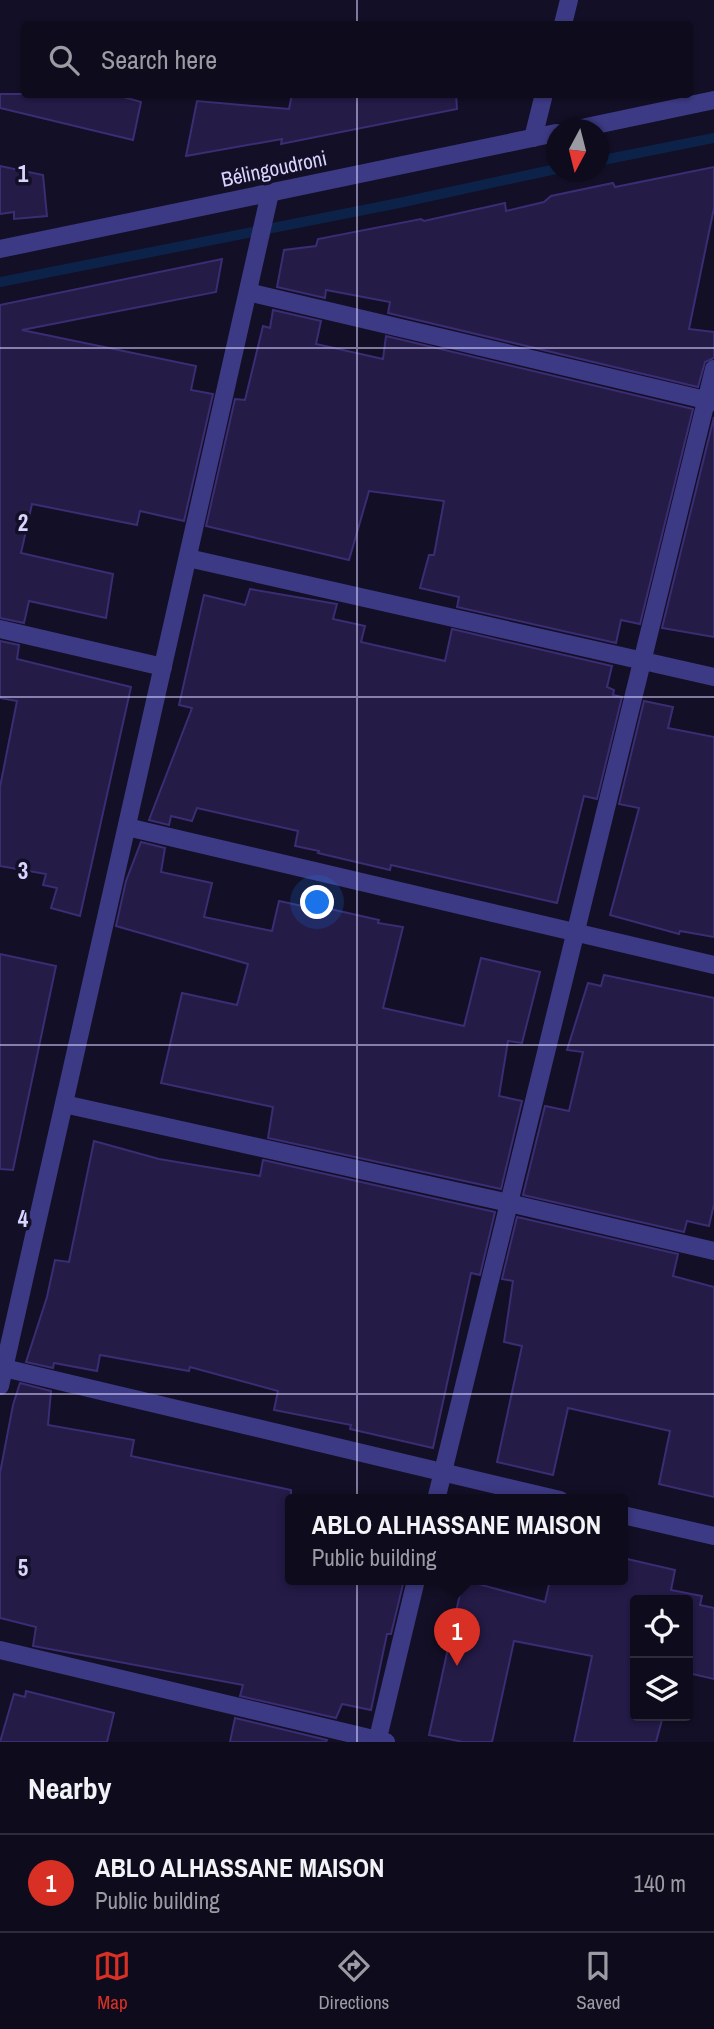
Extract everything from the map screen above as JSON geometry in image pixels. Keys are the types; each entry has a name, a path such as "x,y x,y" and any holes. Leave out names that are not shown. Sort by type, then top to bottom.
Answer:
{"street":[{"path":"564,21 569,0"},
{"path":"533,138 543,98"},
{"path":"609,122 714,100"},
{"name":"Bélingoudroni","path":"0,249 546,135"},
{"path":"270,192 2,1377 535,1494"},
{"path":"248,292 710,401"},
{"path":"438,1494 643,661 710,401 714,369"},
{"path":"188,558 714,677"},
{"path":"0,629 163,667"},
{"path":"127,827 714,965"},
{"path":"64,1104 714,1251"},
{"path":"628,1516 714,1536"},
{"path":"0,1650 380,1741 415,1585"}],"building":[{"path":"0,94 21,94 21,98 127,98 141,102 133,140 0,108"},
{"path":"291,98 456,98 457,109 281,144 282,139 186,156 197,101 289,109"},
{"path":"0,166 43,175 47,216 14,219 14,212 0,214"},
{"path":"714,167 714,208 689,329 714,332 714,358 705,362 698,387 388,313 390,302 326,290 325,298 277,287 284,250 316,246 318,239 421,219 424,221 505,203 506,211 544,202 551,196 613,183 615,187"},
{"path":"222,259 216,292 22,330 196,366 191,390 213,394 184,521 140,511 137,525 32,504 21,553 113,574 106,618 29,601 24,623 0,618 0,305"},
{"path":"273,310 321,321 316,344 383,359 386,336 693,409 640,624 621,620 616,643 457,607 459,597 420,588 429,555 434,555 444,501 369,491 349,560 206,526 235,399 245,400 263,326 270,328"},
{"path":"714,417 714,637 662,628"},
{"path":"250,589 337,604 333,619 365,626 361,642 445,661 452,629 612,666 607,687 614,690 613,695 622,697 597,799 584,796 557,903 391,865 390,870 318,853 319,851 295,846 298,831 197,808 192,821 171,816 169,825 149,820 192,708 179,705 204,595 245,605"},
{"path":"0,641 19,645 17,659 131,687 80,916 51,908 57,888 43,885 46,874 0,866 0,787 17,701 0,698"},
{"path":"644,701 673,707 668,728 714,737 714,937 680,931 679,934 610,915 639,808 619,804"},
{"path":"141,842 165,848 161,872 212,883 204,917 272,931 279,901 307,907 308,904 403,927 383,1008 464,1026 481,958 540,972 522,1043 508,1041 499,1096 522,1101 501,1189 268,1138 273,1107 161,1083 182,993 237,1005 248,964 116,926 126,881"},
{"path":"0,954 56,966 13,1170 0,1169"},
{"path":"604,975 714,998 714,1204 709,1226 687,1221 684,1232 523,1195 545,1106 569,1111 583,1052 567,1050 588,983 601,986"},
{"path":"94,1141 159,1159 260,1176 263,1160 495,1212 480,1275 471,1273 433,1448 350,1429 351,1425 274,1410 278,1391 190,1367 189,1371 100,1355 97,1371 54,1363 53,1368 26,1362 47,1297 55,1260 69,1262"},
{"path":"517,1217 678,1254 673,1276 714,1287 714,1497 659,1484 670,1431 568,1408 553,1475 497,1462 522,1346 504,1342 513,1281 502,1279"},
{"path":"20,1383 51,1391 48,1425 134,1440 131,1456 291,1490 291,1494 285,1494 285,1585 403,1585 391,1634 387,1634 371,1710 342,1704 336,1718 240,1696 243,1685 33,1646 36,1627 0,1618 0,1473"},
{"path":"628,1559 675,1570 671,1590 702,1596 700,1605 714,1608 714,1679 693,1674 693,1595 630,1595 630,1721 662,1721 656,1742 574,1742 592,1656 514,1641 492,1742 463,1742 429,1735 462,1585 482,1585 545,1602 549,1585 628,1585"},
{"path":"26,1691 114,1713 107,1742 0,1742 14,1694 25,1697"},
{"path":"235,1718 327,1740 230,1742"}],"waterway":[{"path":"609,159 714,138"},
{"path":"0,282 546,171"}],"place":[{"name":"ABLO ALHASSANE MAISON","path":"457,1666"}]}
